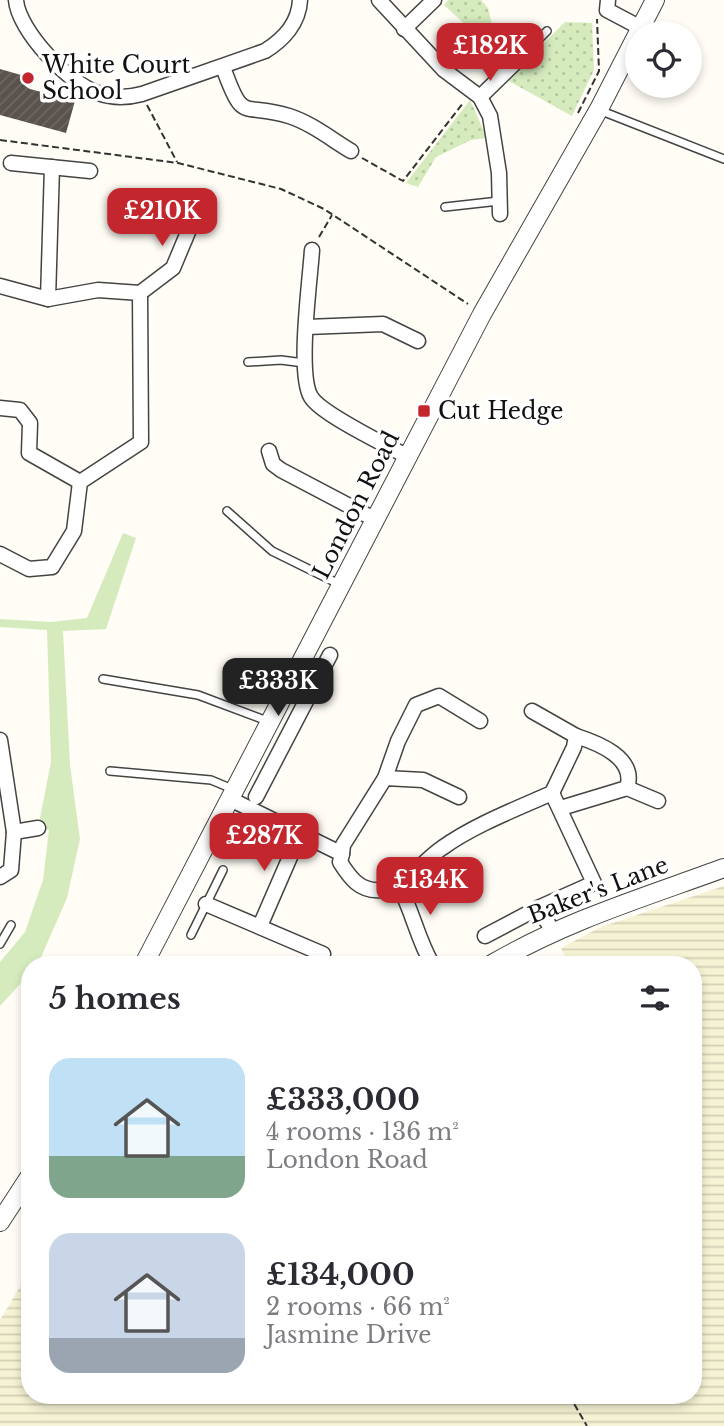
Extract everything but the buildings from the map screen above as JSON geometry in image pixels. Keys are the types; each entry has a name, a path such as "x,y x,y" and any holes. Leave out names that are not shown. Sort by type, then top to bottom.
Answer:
{"street":[{"path":"16,0 26,28 39,45 74,78 96,93 122,98 142,94 265,51 281,41 291,27 300,0"},
{"path":"379,0 444,70 476,94 490,116 500,207"},
{"path":"404,29 434,0"},
{"path":"608,0 607,10 625,22"},
{"name":"London Road","path":"644,21 655,0"},
{"path":"476,94 524,54"},
{"name":"London Road","path":"148,956 482,314 625,59"},
{"path":"223,67 234,99 249,111 288,116 351,151"},
{"path":"11,163 90,171"},
{"path":"48,299 52,167"},
{"path":"0,286 48,299 98,290 140,293 173,268 196,213"},
{"path":"312,250 305,363 311,398 334,416 408,457"},
{"path":"0,554 29,569 52,567 74,531 80,482 141,442 140,293"},
{"path":"307,327 383,324 418,341"},
{"path":"0,408 20,410 30,423 29,453 80,482"},
{"path":"269,451 272,464 281,470 376,520"},
{"path":"256,797 330,655"},
{"path":"480,721 439,696 416,705 405,724 385,778 343,845 340,862 352,881 364,888 378,890 399,886 442,847 552,793 574,747 576,736"},
{"path":"532,711 576,736 606,747 628,768 627,788"},
{"path":"270,725 287,737"},
{"path":"0,740 3,796 15,832 11,870 0,877"},
{"path":"385,778 423,780 459,797"},
{"path":"561,808 627,788 658,801"},
{"path":"485,936 594,883 552,793"},
{"path":"233,795 342,855"},
{"path":"15,832 38,828"},
{"path":"260,926 300,834"},
{"name":"Baker's Lane","path":"507,956 603,909 724,868"},
{"path":"399,886 418,940 427,956"},
{"path":"206,904 323,954"},
{"path":"538,908 554,931"},
{"path":"0,1222 21,1190"}],"lane":[{"path":"524,54 547,32"},
{"path":"599,109 724,159"},
{"path":"445,207 500,207"},
{"path":"248,362 281,360 305,363"},
{"path":"226,511 272,551 342,585"},
{"path":"103,679 198,695 270,725"},
{"path":"110,771 211,780 233,795"},
{"path":"191,935 223,870"},
{"path":"0,944 3,933 11,925"}],"path":[{"path":"575,121 599,71 597,12"},
{"path":"142,94 178,163"},
{"path":"351,151 403,181 476,94"},
{"path":"0,140 178,163 281,189 332,214 482,314"},
{"path":"312,250 332,214"},
{"path":"574,1404 587,1426"}],"shaded area":[{"path":"724,886 724,1426 0,1426 0,1320 21,1285 21,1404 702,1404 702,956 565,956 561,948 601,927"}],"green space":[{"path":"448,0 481,0 488,8 493,29 515,53 506,62 444,5"},
{"path":"565,22 592,23 594,70 572,116 507,80"},
{"path":"470,100 487,138 471,140 436,157 418,187 406,183"},
{"path":"123,533 136,538 106,629 63,631 70,765 80,839 67,898 42,956 21,956 21,983 0,1006 0,962 25,932 43,880 49,830 38,828 51,762 47,630 0,627 0,619 51,622 87,618"}],"place":[{"name":"White Court School","path":"28,78"},
{"name":"Cut Hedge","path":"424,411"}]}
